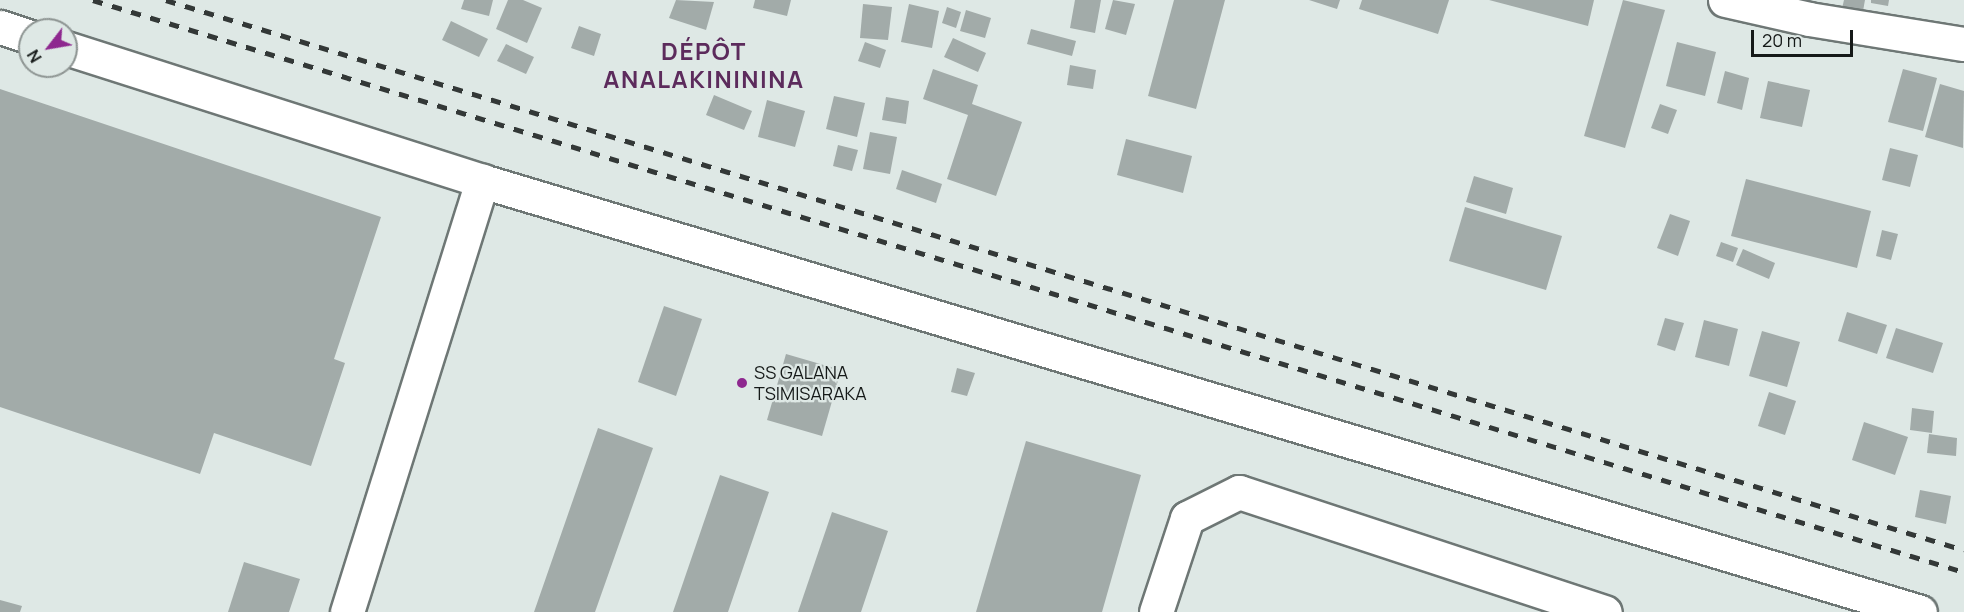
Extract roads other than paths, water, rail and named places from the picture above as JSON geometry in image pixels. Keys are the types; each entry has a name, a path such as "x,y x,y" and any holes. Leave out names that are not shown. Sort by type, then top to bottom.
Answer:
{"main road":[{"path":"1725,0 1809,19 1964,44"},
{"path":"0,27 18,33"},
{"path":"78,52 482,181 1920,612"},
{"path":"347,612 482,181"},
{"path":"1156,612 1187,518 1239,492 1605,612"}],"railway":[{"path":"93,0 1964,572"},
{"path":"166,0 1964,550"}],"place":[{"name":"SS GALANA TSIMISARAKA","path":"742,383"}],"district":[{"name":"DÉPÔT ANALAKINININA","path":"704,65"}]}
